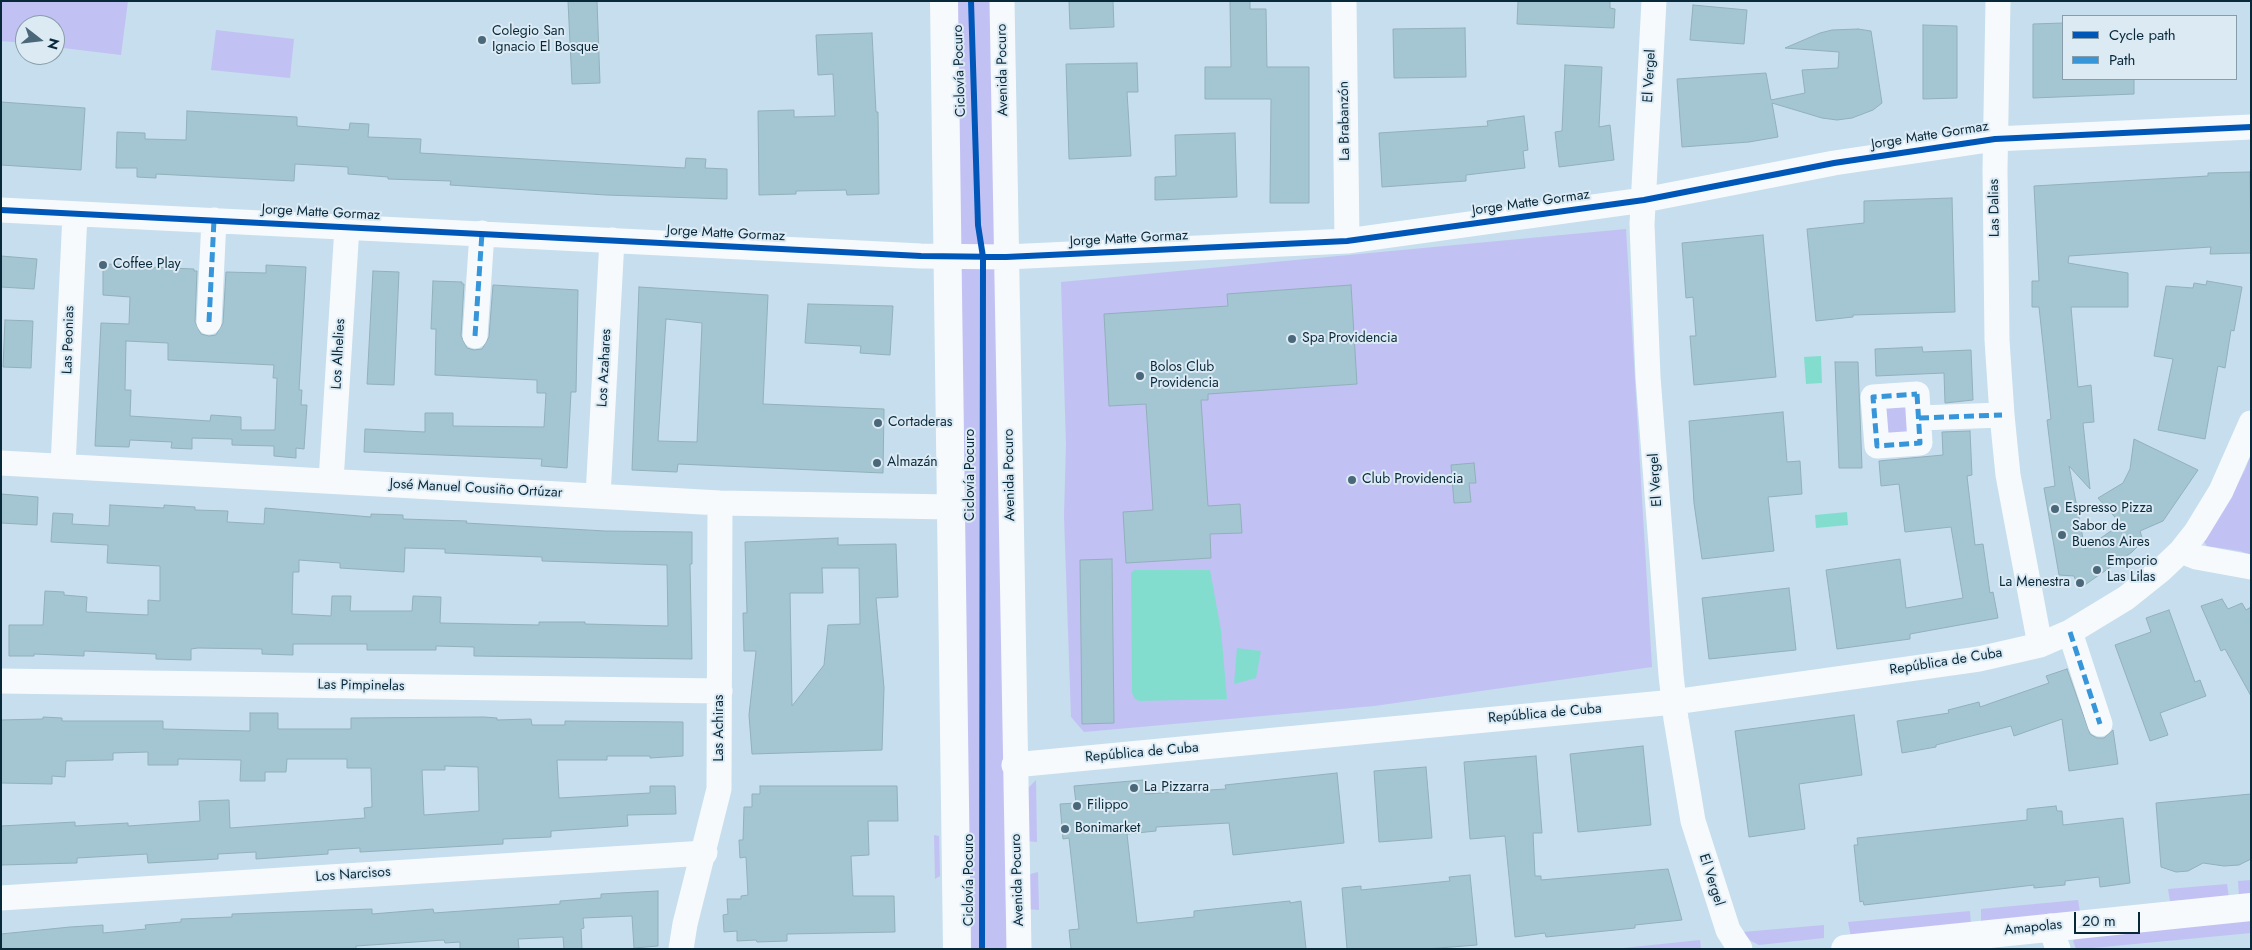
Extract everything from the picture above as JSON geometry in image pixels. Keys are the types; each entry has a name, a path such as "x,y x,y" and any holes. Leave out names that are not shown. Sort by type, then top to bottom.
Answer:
{"main road":[{"path":"944,1 957,949"},
{"name":"Amapolas","path":"1845,949 2054,937 2251,907"}],"street":[{"name":"Avenida Pocuro","path":"1002,1 1014,765 1019,949"},
{"name":"La Brabanzón","path":"1344,1 1347,240"},
{"name":"El Vergel","path":"1654,1 1642,224 1648,378 1674,702 1700,847 1728,930 1740,949"},
{"name":"Las Dalias","path":"1998,1 1995,139 1997,332 2002,415 2008,476 2040,645"},
{"name":"Jorge Matte Gormaz","path":"1,210 948,257 1006,257 1347,240 1644,200 1834,163 1995,139 2251,127"},
{"name":"Las Peonias","path":"63,466 75,214"},
{"path":"209,322 214,220"},
{"name":"Los Alhelies","path":"331,481 347,227"},
{"path":"475,336 482,233"},
{"name":"Los Azahares","path":"598,496 612,240"},
{"path":"1919,418 2002,415"},
{"name":"República de Cuba","path":"1014,765 1674,702 1979,658 2040,645 2070,632 2143,585 2180,551 2196,532 2221,491 2251,423"},
{"name":"José Manuel Cousiño Ortúzar","path":"1,463 720,503 951,507"},
{"name":"Las Achiras","path":"682,949 685,924 705,853 720,789 720,503"},
{"path":"2180,551 2196,557 2251,567"},
{"path":"2070,632 2100,724"},
{"name":"Las Pimpinelas","path":"1,681 720,691"},
{"name":"Los Narcisos","path":"1,898 705,853"}],"shaded area":[{"path":"1,1 128,1 121,55 65,48 65,15 15,15 15,42 1,41"},
{"path":"954,1 994,1 1009,949 971,949"},
{"path":"216,30 294,39 290,78 211,70"},
{"name":"Club Providencia","path":"1626,229 1652,667 1374,706 1084,732 1071,717 1064,516 1066,444 1061,282"},
{"path":"1821,356 1822,383 1806,384 1804,357"},
{"path":"1910,401 1912,436 1884,437 1883,402"},
{"path":"2251,454 2251,555 2240,551 2207,546 2202,539 2222,513 2245,470"},
{"path":"1847,512 1848,525 1816,528 1815,515"},
{"path":"1135,570 1210,570 1221,630 1227,699 1139,701 1135,699 1132,693 1131,573"},
{"path":"1237,648 1261,651 1256,678 1234,684"},
{"path":"1036,780 1037,842 1027,841 1026,790"},
{"path":"934,835 939,836 940,876 935,879"},
{"path":"1038,872 1039,910 1027,909 1027,875"},
{"path":"2251,880 2251,895 2239,896 2238,881"},
{"path":"2227,884 2229,898 2170,901 2168,889"},
{"path":"2078,900 2080,912 1981,923 1981,909"},
{"path":"1970,911 1971,925 1851,937 1848,922"},
{"path":"2251,919 2251,933 2082,949 2076,949 2073,941 2077,936"},
{"path":"1824,925 1824,938 1759,945 1751,941 1743,932"},
{"path":"1700,940 1701,949 1614,949"}],"building":[{"path":"568,1 597,1 600,83 572,84"},
{"path":"1069,1 1113,1 1114,27 1070,29"},
{"path":"1230,1 1250,1 1250,9 1266,9 1267,67 1309,67 1309,203 1270,203 1271,99 1205,99 1205,67 1231,67"},
{"path":"1518,1 1610,1 1610,8 1615,9 1614,28 1517,24"},
{"path":"1693,5 1747,10 1744,44 1690,40"},
{"path":"2062,23 2062,80 2134,80 2134,94 2033,98 2033,24"},
{"path":"1923,25 1957,26 1957,98 1923,99"},
{"path":"1465,28 1466,77 1394,78 1393,29"},
{"path":"1858,29 1871,31 1882,103 1873,110 1852,118 1837,120 1822,118 1772,103 1778,137 1749,142 1682,147 1677,79 1766,73 1771,100 1805,93 1802,70 1838,68 1839,52 1785,48 1820,33 1832,30"},
{"path":"872,33 876,112 878,112 879,194 847,195 846,190 796,191 796,194 759,195 758,111 794,110 794,117 835,116 833,74 818,75 816,35"},
{"path":"1137,63 1138,92 1127,92 1131,156 1069,159 1066,64"},
{"path":"1565,65 1602,67 1599,127 1610,125 1614,160 1559,167 1555,132 1562,131"},
{"path":"1,102 85,108 81,170 1,165"},
{"path":"187,111 297,117 297,126 349,130 350,123 369,124 368,137 421,139 420,153 685,168 686,158 706,159 705,168 727,169 727,199 606,195 450,185 451,181 388,179 388,177 348,174 348,167 295,164 294,181 156,174 156,178 137,177 137,168 116,168 117,132 145,133 145,139 186,140"},
{"path":"1524,116 1528,150 1523,151 1525,168 1466,175 1466,181 1382,187 1379,133 1488,126 1487,121"},
{"path":"1235,133 1237,197 1155,200 1155,177 1176,176 1175,135"},
{"path":"2250,172 2251,253 2210,254 2211,247 2069,256 2068,263 2128,273 2128,307 2071,307 2078,387 2091,385 2094,422 2083,423 2090,489 2069,466 2085,549 2121,524 2098,498 2123,483 2130,469 2134,439 2198,470 2163,521 2140,531 2143,541 2132,552 2079,589 2074,576 2059,575 2044,488 2055,486 2047,420 2051,419 2039,307 2032,307 2032,281 2039,281 2034,186 2208,176 2208,173"},
{"path":"1952,198 1955,312 1853,315 1853,317 1816,321 1807,229 1864,223 1864,201"},
{"path":"1763,235 1776,377 1694,385 1690,336 1696,336 1693,297 1686,298 1682,243"},
{"path":"1,256 37,259 34,289 1,287"},
{"path":"103,264 194,269 194,271 197,271 195,322 201,334 209,336 216,335 223,323 226,272 266,273 266,265 306,267 299,390 302,390 301,405 307,405 304,449 296,448 296,458 274,456 274,446 232,445 232,439 192,438 192,449 171,448 172,442 130,440 129,447 95,446 101,323 129,324 130,297 103,295","holes":["126,341 168,343 168,360 274,365 273,378 277,378 275,430 241,430 241,417 211,415 210,421 130,416 131,390 125,390"]},
{"path":"373,271 399,272 394,385 367,384"},
{"path":"433,281 462,282 464,284 461,336 467,348 474,350 482,349 489,337 493,285 578,290 576,392 571,392 567,468 541,466 542,459 364,452 365,429 425,432 425,413 453,413 453,426 544,427 546,393 537,393 537,380 435,375 436,329 431,329"},
{"path":"2207,281 2242,287 2234,331 2231,330 2225,368 2218,366 2205,439 2158,430 2173,359 2154,356 2166,286 2193,288 2194,283 2206,285"},
{"path":"1351,285 1357,384 1208,394 1208,400 1201,400 1208,506 1240,504 1242,533 1210,534 1211,558 1126,563 1123,512 1153,510 1146,404 1109,406 1104,314 1228,306 1227,294"},
{"path":"639,287 768,295 763,404 884,409 883,473 678,464 677,472 632,470","holes":["666,319 702,323 697,442 658,441"]},
{"path":"808,304 893,306 890,355 860,353 861,346 805,343"},
{"path":"5,320 33,321 31,368 3,367"},
{"path":"1922,347 1923,352 1971,350 1973,400 1945,403 1944,373 1876,376 1875,349"},
{"path":"1835,362 1858,362 1862,468 1839,468"},
{"path":"1783,412 1787,462 1800,461 1802,494 1768,497 1774,551 1702,559 1694,503 1689,421"},
{"path":"1970,431 1972,475 1967,476 1975,545 1983,544 1990,593 1993,592 1998,618 1910,634 1910,639 1837,649 1826,570 1900,559 1906,608 1963,598 1951,527 1905,532 1899,484 1881,486 1879,461 1943,455 1942,432"},
{"path":"1474,463 1476,483 1469,483 1471,502 1454,503 1451,465"},
{"path":"1,494 38,497 37,525 1,523"},
{"path":"110,505 164,508 164,505 195,507 195,510 228,511 227,522 264,524 265,508 371,517 371,514 403,515 403,519 467,521 466,523 605,531 692,532 692,564 690,564 692,659 474,656 474,647 436,646 436,650 367,650 367,644 293,644 293,655 262,654 262,649 198,648 191,649 191,660 156,659 156,654 84,651 84,656 34,654 34,656 9,656 9,625 43,625 45,591 64,592 64,595 87,597 86,612 148,615 148,600 160,601 160,566 107,563 108,545 51,542 53,513 73,514 72,524 109,526","holes":["405,548 445,549 445,553 542,557 542,561 667,565 668,626 585,624 585,622 539,622 539,625 440,623 441,597 413,596 412,611 350,611 351,596 332,596 331,616 292,614 293,572 299,572 299,560 340,563 340,568 404,572"]},
{"path":"838,538 838,545 896,544 898,597 876,598 884,688 882,750 752,754 749,715 756,651 744,651 743,613 747,613 745,542","holes":["822,568 859,568 860,624 828,625 824,665 792,706 790,593 823,593"]},
{"path":"1112,559 1114,723 1082,724 1080,560"},
{"path":"1789,588 1796,650 1709,659 1702,598"},
{"path":"2222,599 2228,609 2242,603 2246,610 2251,607 2251,696 2225,649 2221,651 2201,606"},
{"path":"2169,610 2195,682 2200,680 2206,696 2160,713 2168,735 2150,741 2115,645 2151,632 2146,618"},
{"path":"2067,669 2090,734 2097,738 2104,738 2113,730 2118,764 2069,771 2062,719 2014,736 2011,726 1936,745 1936,747 1902,753 1897,721 1949,713 1948,710 1979,702 1980,707 2049,683 2046,676"},
{"path":"250,713 278,713 278,729 351,729 351,718 484,717 497,718 497,720 531,719 532,725 565,725 565,721 683,722 683,756 650,758 650,756 607,756 607,760 557,760 559,798 650,793 650,786 675,786 676,814 627,815 628,826 551,831 551,837 503,839 503,844 360,852 360,848 328,850 328,854 256,859 256,852 218,854 218,859 148,863 147,854 77,858 77,863 1,865 1,826 75,822 75,826 128,823 128,826 200,821 199,801 229,800 230,828 365,818 364,808 372,807 371,768 347,768 347,759 287,759 286,772 265,772 265,781 240,781 241,760 178,759 178,765 148,765 148,752 113,753 113,760 66,761 65,777 52,776 52,784 1,783 1,720 43,719 43,717 62,718 62,721 163,721 163,729 250,731","holes":["445,766 478,767 479,811 424,815 422,770 445,770"]},
{"path":"1854,715 1862,775 1799,784 1805,829 1749,837 1735,731"},
{"path":"1643,746 1651,825 1578,832 1570,754"},
{"path":"1536,756 1542,833 1533,833 1535,876 1541,876 1541,880 1668,869 1682,920 1635,925 1635,928 1546,937 1545,933 1515,937 1505,836 1470,839 1464,762"},
{"path":"1426,767 1432,838 1379,842 1374,771"},
{"path":"1337,773 1344,843 1233,855 1229,823 1156,827 1156,831 1127,834 1137,923 1194,917 1194,911 1301,901 1306,949 1071,949 1069,930 1079,929 1069,838 1063,839 1060,804 1076,803 1074,786 1143,780 1145,794 1226,789 1225,785"},
{"path":"760,786 897,786 898,821 868,821 869,855 851,856 853,896 894,896 895,932 787,934 787,941 757,942 756,940 737,941 737,931 724,932 723,915 728,914 727,899 741,899 741,896 748,895 746,857 740,858 739,840 743,840 744,807 752,807 752,794 760,794"},
{"path":"2251,794 2251,859 2239,865 2224,866 2203,863 2188,871 2176,872 2161,867 2156,803"},
{"path":"2056,806 2057,811 2062,811 2063,825 2123,818 2130,883 2100,887 2099,877 2065,881 2065,885 2034,888 2034,885 1864,905 1863,901 1860,902 1854,845 1858,845 1857,838 2027,820 2027,809"},
{"path":"1470,875 1477,945 1426,949 1347,949 1342,888 1361,886 1361,890 1450,881 1449,877"},
{"path":"658,891 658,946 634,948 632,916 583,918 584,928 581,929 582,949 564,949 563,937 518,939 519,949 460,949 460,942 445,943 444,940 356,946 356,949 1,949 1,934 70,927 103,925 103,933 146,929 145,925 181,922 181,919 232,917 232,914 372,909 372,914 433,909 434,913 560,904 560,901 601,898 601,894"}],"marked path":[{"path":"209,322 214,220"},
{"path":"475,336 482,233"},
{"path":"1917,394 1920,443 1877,446 1873,397 1917,394"},
{"path":"1919,418 2002,415"},
{"path":"2070,632 2100,724"}],"cycle path":[{"name":"Ciclovía Pocuro","path":"971,1 978,225 983,257 982,949"},
{"path":"1,210 921,256 1006,257 1347,241 1644,200 1834,163 1995,139 2251,127"}],"place":[{"name":"Colegio San Ignacio El Bosque","path":"482,40"},
{"name":"Coffee Play","path":"103,265"},
{"name":"Spa Providencia","path":"1292,339"},
{"name":"Bolos Club Providencia","path":"1140,376"},
{"name":"Cortaderas","path":"878,423"},
{"name":"Almazán","path":"877,463"},
{"name":"Club Providencia","path":"1352,480"},
{"name":"Espresso Pizza","path":"2055,509"},
{"name":"Sabor de Buenos Aires","path":"2062,535"},
{"name":"Emporio Las Lilas","path":"2097,570"},
{"name":"La Menestra","path":"2080,583"},
{"name":"La Pizzarra","path":"1134,788"},
{"name":"Filippo","path":"1077,806"},
{"name":"Bonimarket","path":"1065,829"}]}
